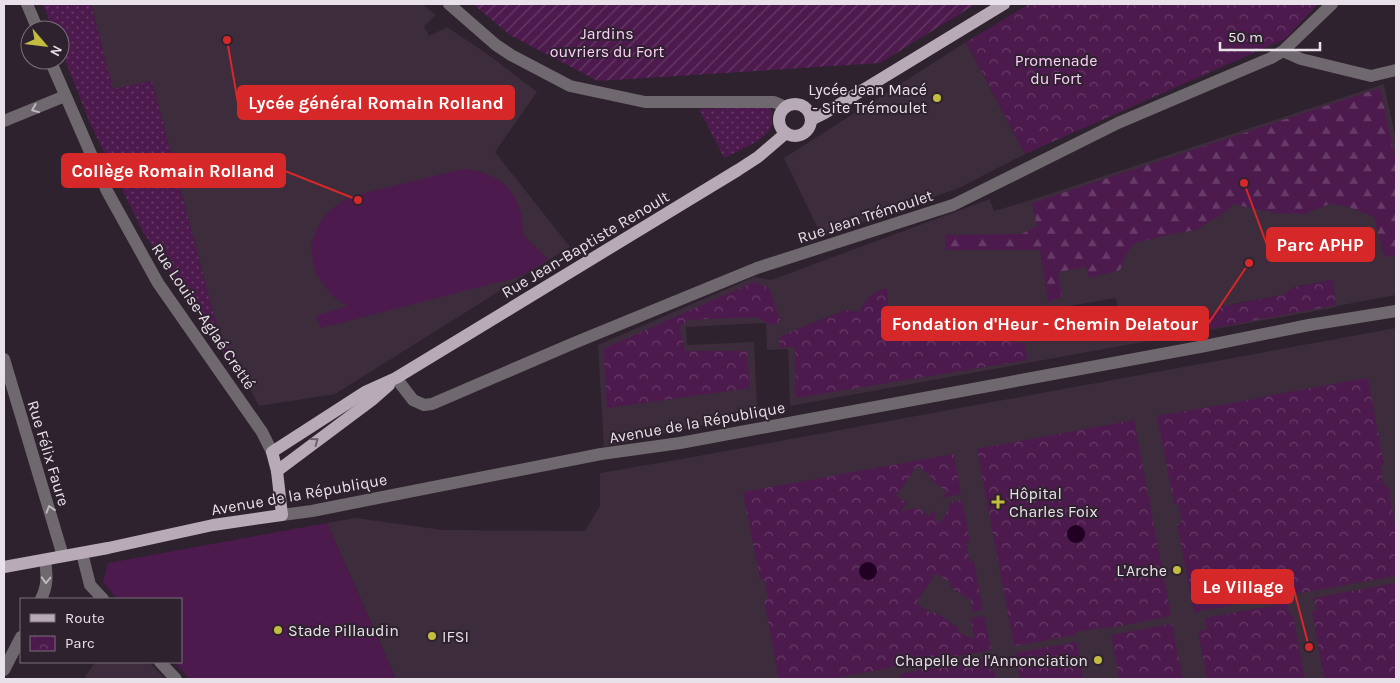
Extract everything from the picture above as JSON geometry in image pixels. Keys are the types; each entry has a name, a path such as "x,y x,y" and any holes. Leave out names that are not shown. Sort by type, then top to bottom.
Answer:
{"main road":[{"path":"811,120 826,114 1004,4"},
{"path":"795,104 808,110 811,120 805,133 795,136 786,133 779,120 782,111 786,107 795,104"},
{"name":"Rue Jean-Baptiste Renoult","path":"272,452 365,392 396,378 738,170 758,157 786,133"},
{"name":"Rue Jean-Baptiste Renoult","path":"277,471 372,400 396,378"},
{"path":"272,452 277,471 282,515"},
{"name":"Avenue de la République","path":"4,567 82,553 213,525 282,515"}],"street":[{"path":"27,4 34,20"},
{"path":"449,4 496,45 570,86 646,102 774,102 786,107"},
{"name":"Rue Jean Trémoulet","path":"396,378 413,400 424,405 432,404 756,268 953,204 1118,124 1271,58 1283,51 1332,4"},
{"path":"1283,51 1301,60 1371,76 1396,70"},
{"name":"Rue Louise-Aglaé Cretté","path":"54,70 107,190 158,284 262,432 272,452"},
{"path":"4,121 66,96"},
{"name":"Avenue de la République","path":"282,515 601,454 680,443 1176,352 1309,325 1396,311"},
{"name":"Rue Félix Faure","path":"4,359 64,556"},
{"path":"82,553 90,585 102,598"},
{"path":"42,598 45,592 47,580 45,560"},
{"path":"4,670 20,639"},
{"path":"161,663 176,679"}],"shaded area":[{"path":"91,4 422,4 436,15 424,26 429,36 447,27 486,53 537,92 495,152 570,247 335,394 259,406 217,327 152,81 113,90"},
{"name":"Lycée Jean Macé - Site Trémoulet","path":"966,42 1025,154 959,188 822,237 784,158"},
{"path":"1384,84 1396,140 1396,295 790,406 604,447 598,345 754,277 771,280 990,199 994,211","holes":["1332,280 1336,304 1209,329 1232,304 1283,295 1294,287","886,288 890,334 940,333 796,398 795,347 781,337 846,310 860,312 862,307","1116,298 1121,328 1056,339 1051,309","766,323 767,350 788,349 790,406 757,407 754,342 687,345 686,327"]},
{"name":"Hôpital Charles Foix","path":"1396,328 1396,679 396,679 327,523 355,518 443,530 585,531 600,506 600,473"},
{"path":"1072,525 1080,525 1085,530 1083,541 1072,543 1067,538 1067,530"},
{"path":"868,562 874,565 877,571 874,577 868,580 862,577 859,571 862,565"},
{"path":"94,663 150,663 165,679 84,679"}],"green space":[{"path":"43,4 91,4 113,89 152,81 217,327 239,369 237,371 143,232 89,121 69,70 70,20 49,20"},
{"name":"Jardins ouvriers du Fort","path":"473,4 976,4 880,63 598,81 510,35"},
{"name":"Promenade du Fort","path":"1029,4 1318,4 1285,39 1025,154 966,42"},
{"path":"1380,88 1396,163 1396,255 1384,257 1374,217 1346,206 1329,204 1305,214 1274,213 1234,204 1221,215 1196,230 1136,243 1128,251 1120,270 1089,278 1086,267 1058,272 1062,297 1048,302 1040,250 946,250 945,235 1021,234 1037,226 1032,203"},
{"path":"766,107 771,109 772,119 771,127 767,133 749,146 724,158 699,109"},
{"path":"465,169 478,171 490,176 500,181 509,189 520,209 523,235 548,259 519,277 320,328 316,316 348,306 332,296 316,274 313,261 311,246 315,233 322,219 330,210 349,197"},
{"path":"1333,280 1336,305 1209,329 1207,318 1220,307 1283,295 1294,287"},
{"path":"754,282 769,288 781,322 770,325 757,317 688,320 680,327 685,351 747,351 750,388 607,408 603,349"},
{"path":"887,288 890,334 940,333 1025,343 1027,360 796,398 795,347 780,348 779,341 781,337 846,310 860,312 870,296"},
{"path":"1368,378 1384,465 1380,466 1384,486 1388,486 1396,532 1396,576 1194,612 1177,524 1182,523 1178,504 1174,504 1157,416"},
{"path":"1134,420 1171,616 1109,628 1097,628 1075,633 1075,635 1014,646 977,449"},
{"path":"954,454 961,494 942,498 947,492 930,479 931,476 917,466 896,496 907,502 901,511 918,508 929,516 934,510 937,524 944,518 951,502 962,500 970,541 966,543 970,562 974,561 983,610 970,612 972,609 970,597 968,599 950,587 951,583 936,573 916,603 932,614 935,612 959,628 957,631 974,639 971,618 984,616 991,649 831,679 779,679 764,600 768,599 764,579 760,580 743,492"},
{"name":"Stade Pillaudin","path":"327,523 396,679 190,679 175,663 182,663 182,598 116,598 103,582 108,563"},
{"path":"1396,583 1396,679 1324,679 1312,611 1316,610 1314,598"},
{"path":"1287,603 1290,615 1293,615 1305,679 1207,679 1198,632 1207,629 1205,618"},
{"path":"1172,624 1183,679 1119,679 1111,635"},
{"path":"1077,642 1083,679 1020,679 1015,653"},
{"path":"988,657 990,670 994,670 996,679 901,679 900,674"}],"place":[{"name":"Lycée général Romain Rolland","path":"227,40"},
{"name":"Lycée Jean Macé - Site Trémoulet","path":"937,98"},
{"name":"Parc APHP","path":"1244,183"},
{"name":"Collège Romain Rolland","path":"358,200"},
{"name":"Fondation d'Heur - Chemin Delatour","path":"1249,263"},
{"name":"Hôpital Charles Foix","path":"998,502"},
{"name":"L'Arche","path":"1177,570"},
{"name":"Stade Pillaudin","path":"278,630"},
{"name":"IFSI","path":"432,636"},
{"name":"Le Village","path":"1309,647"},
{"name":"Chapelle de l'Annonciation","path":"1098,660"}]}
